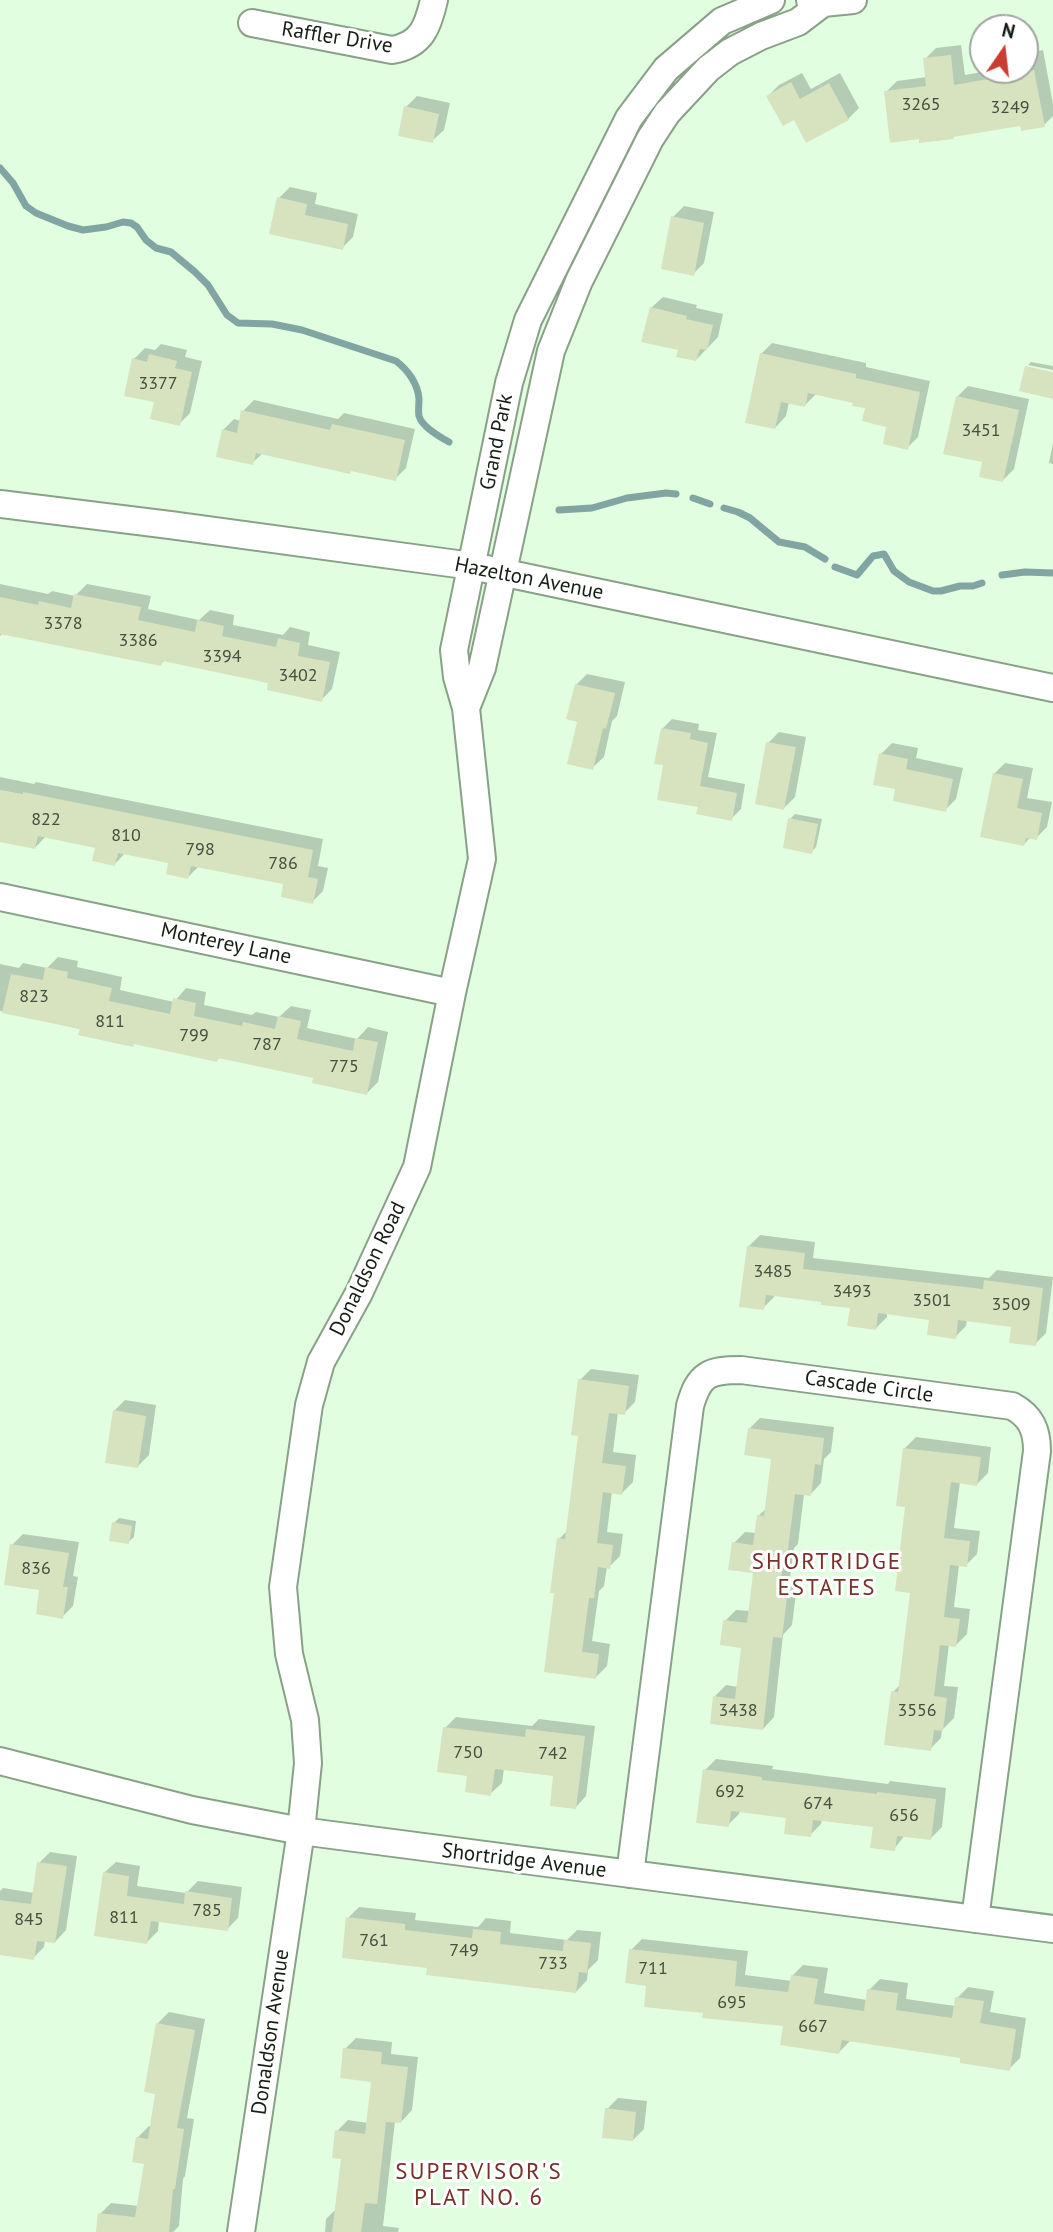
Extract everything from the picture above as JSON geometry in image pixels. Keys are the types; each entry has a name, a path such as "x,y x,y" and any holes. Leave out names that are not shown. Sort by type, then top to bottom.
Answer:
{"street":[{"name":"Raffler Drive","path":"252,23 392,50 415,42 426,28 434,0"},
{"name":"Grand Park","path":"472,566 509,383 528,320 629,118 666,69 722,22 771,0"},
{"name":"Grand Park","path":"504,572 538,404 559,329 579,281 650,139 667,113 708,69 730,52 761,36 798,22 819,1 853,0"},
{"path":"629,118 650,139"},
{"path":"528,320 559,329"},
{"name":"Hazelton Avenue","path":"0,504 472,566 1053,688"},
{"name":"Donaldson Road","path":"301,1831 307,1763 305,1720 289,1654 283,1587 309,1405 321,1362 359,1293 417,1167 482,859 466,708 457,677 454,650 472,566"},
{"name":"Donaldson Road","path":"466,708 482,668 504,572"},
{"name":"Monterey Lane","path":"0,897 452,993"},
{"name":"Cascade Circle","path":"630,1874 690,1406 695,1388 708,1374 722,1370 741,1370 1012,1406 1022,1412 1034,1427 1037,1451 975,1919"},
{"name":"Shortridge Avenue","path":"0,1761 192,1810 301,1831 1053,1929"},
{"name":"Donaldson Avenue","path":"242,2232 301,1831"}],"building":[{"path":"951,55 954,85 969,82 1037,84 1045,127 1021,131 1020,126 953,137 954,139 919,143 919,139 890,143 884,91 926,86 923,58"},
{"path":"791,82 800,99 829,83 849,120 806,143 794,120 783,126 766,96"},
{"path":"404,106 439,114 433,143 398,136"},
{"path":"277,197 307,204 305,215 348,224 343,250 269,234"},
{"path":"671,216 704,223 694,276 661,269"},
{"path":"650,307 713,325 707,350 700,349 696,361 676,357 678,350 641,342"},
{"path":"760,353 856,374 856,378 920,392 908,450 883,444 886,427 862,421 865,408 808,393 805,407 781,402 775,429 745,423"},
{"path":"149,354 177,361 175,368 192,372 180,426 150,419 154,402 124,396 132,358 147,362"},
{"path":"1025,366 1053,372 1053,399 1019,391"},
{"path":"956,396 1019,410 1003,482 979,477 982,462 943,454"},
{"path":"241,410 330,430 332,424 405,440 396,481 351,471 350,474 256,453 253,465 216,457 222,429 237,433"},
{"path":"74,594 141,607 138,620 195,632 197,620 224,626 222,636 276,647 278,638 300,643 298,656 330,662 322,702 267,690 268,683 163,661 161,666 0,634 0,597 71,608"},
{"path":"575,684 615,693 593,770 567,764 577,722 566,719"},
{"path":"661,728 691,733 690,739 708,743 700,786 737,793 732,821 696,814 698,807 657,800 663,765 654,764"},
{"path":"766,742 796,747 784,810 755,804"},
{"path":"879,753 908,759 906,769 953,779 946,812 893,801 895,789 873,785"},
{"path":"993,773 1023,779 1017,808 1042,813 1037,840 1026,838 1024,846 980,837"},
{"path":"0,790 23,792 313,850 308,877 318,879 313,904 281,897 283,884 191,866 188,879 166,874 168,863 118,853 115,866 92,861 95,848 38,836 35,849 0,842"},
{"path":"788,818 818,824 812,854 783,848"},
{"path":"45,967 68,972 67,978 112,988 109,1001 170,1014 173,998 196,1003 194,1016 242,1026 243,1022 275,1029 278,1016 301,1021 297,1039 353,1051 355,1038 378,1042 367,1095 312,1083 313,1078 218,1058 217,1062 78,1035 80,1029 2,1013 11,974 43,980"},
{"path":"747,1246 805,1253 803,1269 983,1289 984,1280 1043,1288 1036,1346 1009,1343 1011,1327 958,1320 956,1339 927,1335 929,1320 878,1313 876,1330 847,1326 850,1308 821,1305 821,1302 766,1295 764,1310 739,1307"},
{"path":"578,1379 629,1386 625,1415 609,1413 602,1463 626,1466 622,1495 603,1492 597,1543 613,1545 610,1569 598,1567 594,1598 589,1598 582,1652 599,1654 596,1679 544,1672 554,1593 550,1593 557,1538 565,1539 578,1436 571,1435"},
{"path":"113,1410 146,1416 138,1468 105,1463"},
{"path":"748,1428 824,1438 821,1465 815,1464 811,1496 795,1494 779,1596 787,1597 782,1638 773,1637 763,1730 710,1724 713,1696 735,1699 741,1648 720,1645 723,1620 747,1623 753,1573 728,1570 732,1542 753,1545 757,1515 764,1516 771,1459 744,1455"},
{"path":"903,1448 981,1457 977,1486 951,1482 944,1538 970,1541 967,1567 950,1565 944,1617 960,1619 956,1647 940,1645 934,1696 947,1698 943,1731 934,1730 931,1751 884,1745 891,1691 898,1692 910,1593 895,1591 905,1507 896,1506"},
{"path":"112,1522 132,1526 129,1544 109,1541"},
{"path":"10,1544 69,1553 63,1587 68,1587 63,1619 36,1614 39,1590 4,1585"},
{"path":"443,1727 525,1737 526,1729 585,1736 576,1809 550,1806 553,1776 495,1769 491,1796 465,1792 467,1776 437,1772"},
{"path":"703,1769 762,1777 762,1780 936,1799 931,1840 897,1836 895,1851 870,1848 873,1827 813,1820 811,1837 784,1834 786,1818 731,1811 729,1827 696,1823"},
{"path":"37,1862 67,1866 55,1943 37,1941 34,1960 0,1955 0,1900 31,1904"},
{"path":"103,1872 129,1876 127,1896 184,1904 185,1891 232,1898 228,1931 151,1921 147,1944 94,1936"},
{"path":"346,1917 405,1924 405,1930 472,1938 473,1929 501,1932 500,1944 563,1951 564,1940 591,1943 587,1973 579,1972 576,1993 426,1975 427,1968 342,1958"},
{"path":"629,1949 737,1961 735,1986 788,1992 791,1975 818,1979 814,2004 864,2011 867,1989 898,1993 896,2010 952,2018 955,1997 984,2001 980,2023 1016,2029 1010,2071 960,2063 960,2058 842,2040 839,2054 780,2045 783,2026 702,2018 703,2013 644,2007 646,1986 625,1983"},
{"path":"156,2023 195,2030 177,2128 184,2129 173,2189 169,2232 96,2232 98,2213 135,2217 144,2164 132,2162 136,2137 148,2139 155,2094 144,2092"},
{"path":"343,2048 382,2052 381,2064 408,2067 401,2123 386,2122 377,2204 365,2203 361,2232 332,2232 341,2159 332,2158 335,2130 365,2134 371,2082 340,2078"},
{"path":"605,2108 636,2112 633,2141 602,2138"}],"waterway":[{"path":"0,168 13,183 26,206 36,213 83,230 123,222 131,223 156,248 171,252 195,272 208,285 227,315 238,323 272,324 302,330 396,361 408,373 417,388 421,420 449,442"},
{"path":"559,510 592,508 627,498 676,494"},
{"path":"693,498 710,504"},
{"path":"724,508 750,518 779,542 805,547 825,559"},
{"path":"835,567 857,575 873,556 884,554 894,571 909,582 933,591 982,583"},
{"path":"1002,575 1053,573"}],"district":[{"name":"SHORTRIDGE ESTATES","path":"827,1575"},
{"name":"SUPERVISOR'S PLAT NO. 6","path":"479,2185"}]}
